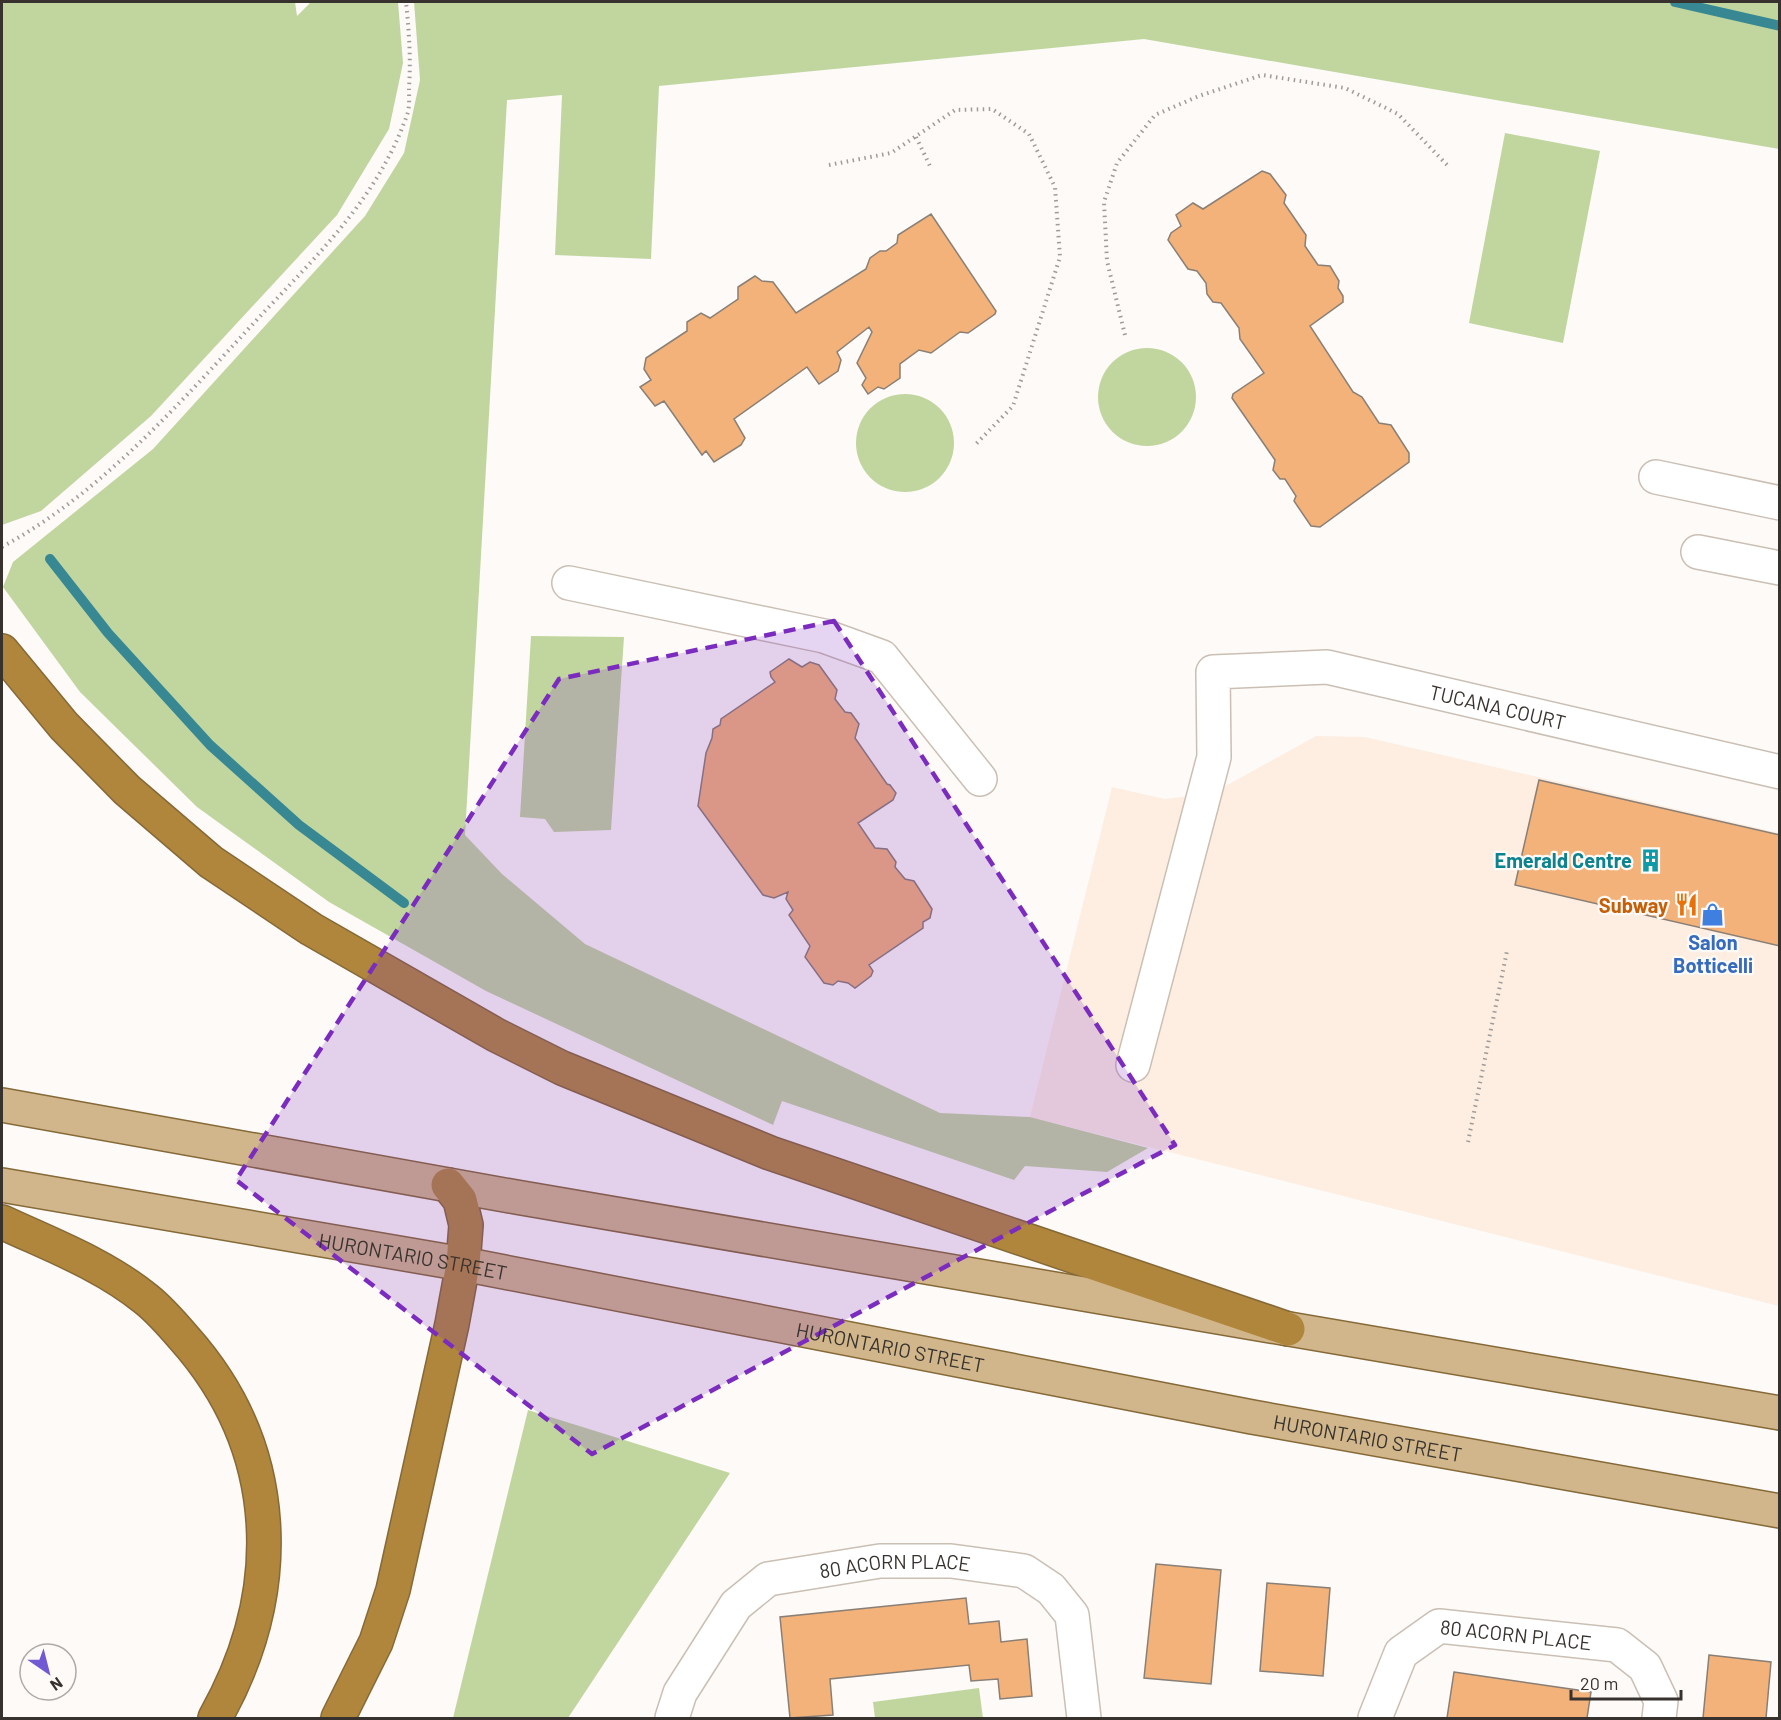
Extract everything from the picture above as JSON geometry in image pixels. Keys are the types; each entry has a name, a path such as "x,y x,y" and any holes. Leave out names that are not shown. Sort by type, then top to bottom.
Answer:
{"highway":[{"path":"2,651 24,681 64,726 127,790 211,862 311,929 496,1035 562,1068 770,1153 1288,1329"},
{"path":"338,1719 376,1642 393,1590 452,1324 463,1264 466,1225 460,1200 448,1185"},
{"path":"2,1222 72,1253 110,1274 146,1299 196,1352 217,1381 239,1421 255,1466 262,1504 264,1543 258,1607 250,1640 215,1719"}],"main road":[{"path":"2,1105 448,1185 1779,1413"},
{"name":"HURONTARIO STREET","path":"2,1185 463,1264 1252,1417 1779,1511"}],"street":[{"path":"1656,477 1779,504"},
{"path":"1698,552 1779,568"},
{"path":"569,583 824,636 882,657 980,780"},
{"name":"TUCANA COURT","path":"1133,1065 1214,757 1213,672 1327,667 1779,772"},
{"name":"80 ACORN PLACE","path":"672,1719 680,1693 736,1605 768,1579 880,1561 951,1561 1024,1571 1051,1589 1072,1615 1084,1719"},
{"name":"80 ACORN PLACE","path":"1375,1719 1401,1653 1439,1626 1617,1645 1645,1667 1661,1701 1659,1719"}],"path":[{"path":"2,547 46,521 119,463 186,397 347,223 387,162 408,112 411,55 406,2"},
{"path":"1125,335 1107,261 1104,202 1117,164 1155,115 1199,96 1262,75 1345,88 1398,114 1449,167"},
{"path":"829,165 891,153 955,110 992,109 1029,134 1055,187 1060,257 1013,406 974,446"},
{"path":"916,137 930,166"},
{"path":"1468,1142 1507,951"}],"highlighted area":[{"path":"834,621 1175,1145 592,1454 236,1180 559,679"}],"shaded area":[{"path":"1316,736 1365,737 1779,833 1779,1306 1030,1117 1112,787 1165,799 1213,793"}],"green space":[{"path":"2,2 295,2 297,16 311,2 398,2 403,63 389,129 337,215 151,416 41,511 2,525"},
{"path":"414,2 1779,2 1779,149 1144,39 659,86 651,259 555,255 562,95 507,100 465,835 502,874 585,944 940,1113 1030,1117 1148,1148 1107,1172 1025,1166 1014,1180 782,1101 773,1125 486,991 329,902 197,807 80,692 3,587 13,562 153,449 365,216 404,153 420,80"},
{"path":"1505,133 1600,151 1563,343 1469,323"},
{"path":"1147,348 1157,349 1174,356 1188,370 1195,387 1195,407 1188,424 1174,438 1157,445 1147,446 1137,445 1120,438 1106,424 1099,407 1098,397 1099,387 1106,370 1120,356 1137,349"},
{"path":"905,394 924,398 940,408 950,424 954,443 950,462 940,478 924,488 905,492 886,488 870,478 860,462 856,443 860,424 870,408 886,398"},
{"path":"531,636 624,637 611,830 554,832 545,819 520,817"},
{"path":"528,1410 730,1473 568,1718 453,1718"},
{"path":"979,1688 983,1718 875,1718 873,1702"}],"building":[{"path":"1262,171 1270,174 1286,195 1284,203 1306,235 1305,246 1318,265 1330,266 1339,281 1338,288 1343,296 1343,302 1310,326 1353,392 1362,397 1379,423 1391,425 1409,453 1409,462 1320,527 1311,526 1294,501 1296,496 1285,479 1280,479 1273,470 1275,460 1232,398 1233,394 1264,373 1240,339 1239,328 1221,303 1213,302 1207,294 1206,283 1197,271 1188,269 1168,240 1171,233 1181,226 1176,215 1193,203 1203,209"},
{"path":"931,214 996,311 968,333 960,332 931,353 919,350 900,364 900,378 884,389 878,387 868,394 862,385 866,378 857,363 872,332 869,327 837,352 841,360 838,371 819,384 807,367 734,419 745,438 741,445 714,462 706,451 702,455 664,401 655,406 640,387 651,380 644,369 646,358 687,331 687,322 701,313 710,318 738,299 738,287 755,276 762,281 773,282 796,313 866,269 870,258 880,251 886,251 897,243 898,235"},
{"path":"789,659 802,667 810,662 819,665 837,690 835,699 845,712 851,713 859,724 855,738 887,784 896,793 893,800 858,823 875,848 887,849 896,862 895,867 905,879 914,881 932,909 930,918 923,922 923,928 869,965 873,971 871,976 855,988 848,983 838,981 833,985 824,983 805,957 810,946 789,915 793,910 786,899 788,892 774,898 763,895 698,806 706,753 713,729 720,725 721,719 775,682 770,672"},
{"name":"Emerald Centre","path":"1539,780 1780,835 1780,946 1515,885"},
{"path":"1156,1564 1221,1570 1211,1684 1144,1678"},
{"path":"1267,1583 1330,1588 1323,1676 1260,1671"},
{"path":"966,1598 969,1624 999,1621 1001,1642 1027,1639 1032,1696 1000,1699 998,1679 971,1681 969,1665 830,1679 833,1715 790,1718 780,1617"},
{"path":"1709,1655 1771,1662 1766,1718 1703,1718"},
{"path":"1454,1672 1591,1692 1587,1718 1447,1718"}],"waterway":[{"path":"1675,2 1780,26"},
{"path":"50,559 108,633 210,745 299,825 404,903"}],"place":[{"name":"Emerald Centre","path":"1650,860"},
{"name":"Subway","path":"1686,905"},
{"name":"Salon Botticelli","path":"1713,914"}]}
